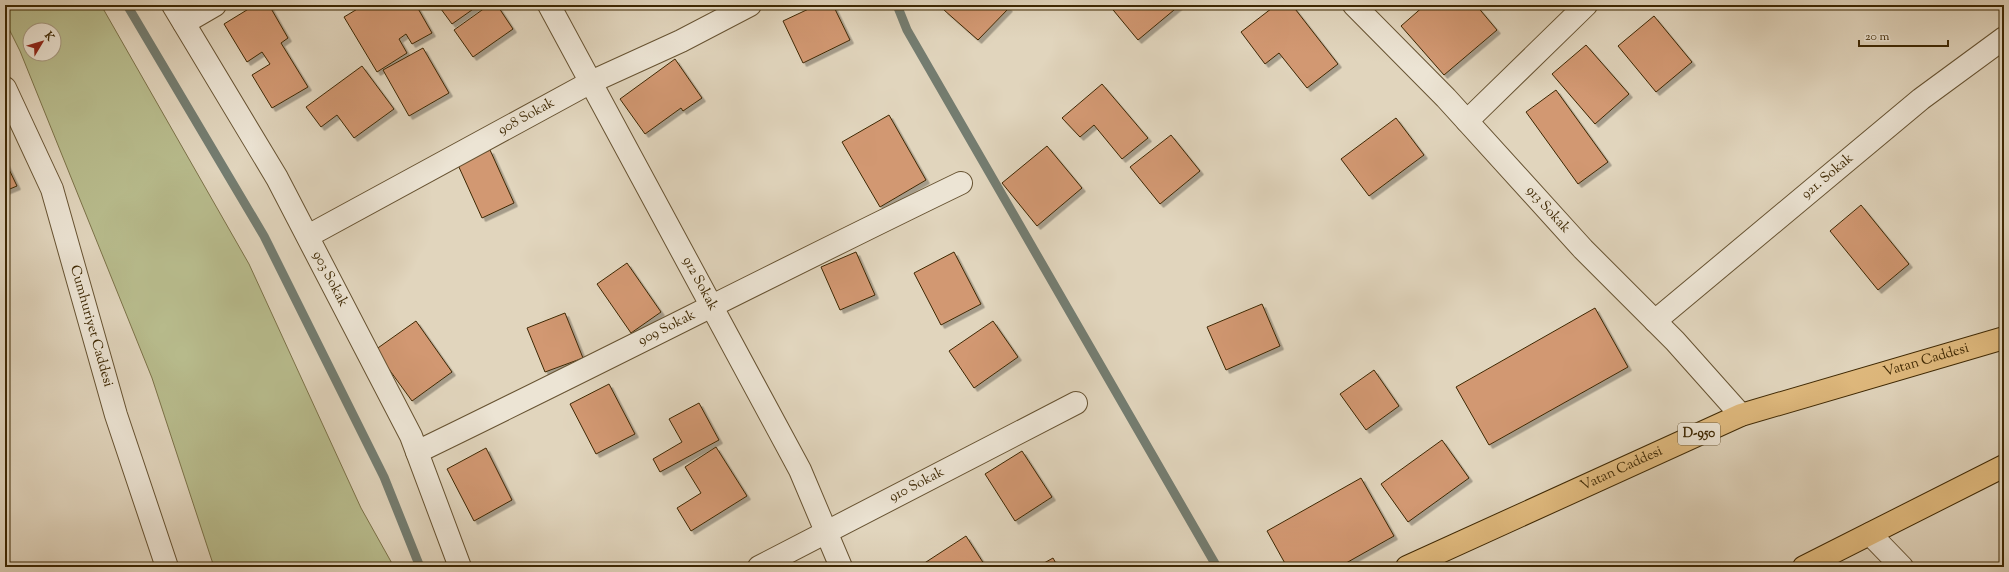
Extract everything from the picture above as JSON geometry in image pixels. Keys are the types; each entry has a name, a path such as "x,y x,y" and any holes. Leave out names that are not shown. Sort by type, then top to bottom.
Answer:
{"highway":[{"name":"Vatan Caddesi","path":"1407,567 1741,415 2004,338"},
{"path":"1804,567 2004,466"}],"street":[{"path":"179,14 215,5"},
{"name":"912 Sokak","path":"549,5 800,470 841,567"},
{"name":"908 Sokak","path":"308,236 591,82 681,41 750,5"},
{"name":"913 Sokak","path":"1354,5 1467,121 1583,249 1655,321 1741,415"},
{"path":"1467,121 1586,5"},
{"name":"903 Sokak","path":"179,14 277,178 411,436 460,567"},
{"name":"921. Sokak","path":"1655,321 1921,99 2004,38"},
{"name":"Cumhuriyet Caddesi","path":"5,88 52,189 116,415 167,567"},
{"name":"909 Sokak","path":"417,452 560,383 711,306 961,183"},
{"name":"910 Sokak","path":"759,567 1076,403"},
{"path":"1870,534 1902,567"}],"green space":[{"path":"5,5 101,5 249,264 361,508 394,567 214,567 152,378 24,62 62,62 62,22 22,22 22,56 5,21"}],"building":[{"path":"255,5 269,5 288,38 281,43 308,87 272,108 252,75 270,64 262,52 247,62 224,24"},
{"path":"364,5 416,5 432,33 412,44 406,34 399,39 407,53 377,72 344,17"},
{"path":"438,5 479,5 452,24"},
{"path":"489,5 497,5 513,29 473,57 454,30"},
{"path":"817,5 833,5 850,40 803,63 783,21"},
{"path":"949,5 1006,5 1009,8 978,40 944,10"},
{"path":"1109,5 1180,5 1138,40"},
{"path":"1276,5 1292,5 1338,64 1307,88 1279,53 1265,64 1241,32"},
{"path":"1425,5 1476,5 1497,30 1444,75 1401,26"},
{"path":"1654,16 1692,62 1656,92 1618,46"},
{"path":"1586,45 1629,94 1595,124 1552,74"},
{"path":"423,48 449,93 409,116 383,70"},
{"path":"675,59 702,98 683,111 681,108 645,134 620,99"},
{"path":"362,66 394,109 354,138 337,115 321,127 306,107"},
{"path":"1102,84 1148,138 1122,159 1094,125 1080,137 1062,118"},
{"path":"1556,90 1608,162 1578,184 1526,112"},
{"path":"889,115 926,180 880,207 842,142"},
{"path":"1396,118 1424,155 1369,196 1341,159"},
{"path":"1171,135 1200,171 1160,204 1130,167"},
{"path":"1047,146 1082,188 1037,226 1002,183"},
{"path":"490,150 514,203 482,218 458,165"},
{"path":"5,161 17,186 5,191"},
{"path":"1861,205 1909,264 1878,290 1830,231"},
{"path":"856,252 875,295 840,310 821,267"},
{"path":"954,252 981,304 941,325 914,273"},
{"path":"627,263 661,312 631,333 597,284"},
{"path":"1262,304 1280,346 1226,370 1207,327"},
{"path":"1595,308 1628,367 1489,445 1456,387"},
{"path":"565,313 583,358 545,372 527,328"},
{"path":"416,321 452,372 412,401 375,350"},
{"path":"993,321 1018,357 974,388 949,351"},
{"path":"1374,370 1399,406 1366,430 1340,394"},
{"path":"609,384 635,434 596,454 570,404"},
{"path":"699,403 719,440 660,472 653,459 682,442 669,419"},
{"path":"1442,440 1469,478 1408,522 1381,484"},
{"path":"716,447 747,496 691,531 677,508 701,493 685,467"},
{"path":"486,448 512,500 474,521 447,469"},
{"path":"1022,451 1052,497 1015,521 985,474"},
{"path":"1361,478 1394,536 1339,567 1287,567 1267,531"},
{"path":"966,536 986,567 924,567 923,564"},
{"path":"1053,558 1058,567 1037,567"}],"waterway":[{"path":"127,5 264,236 384,477 420,567"},
{"path":"897,5 907,30 1217,567"}]}
